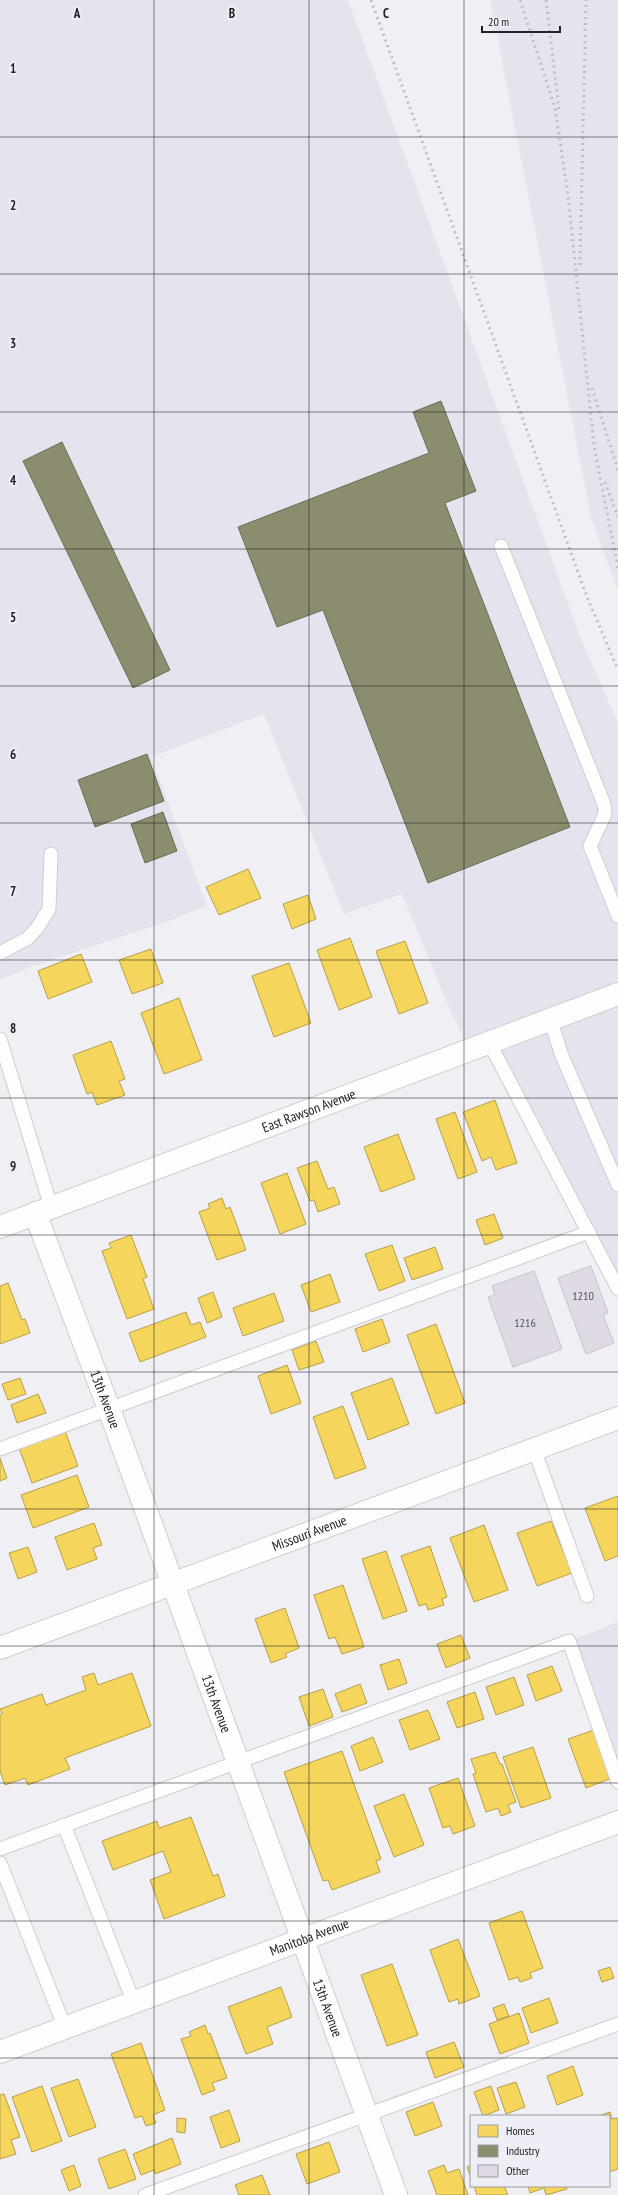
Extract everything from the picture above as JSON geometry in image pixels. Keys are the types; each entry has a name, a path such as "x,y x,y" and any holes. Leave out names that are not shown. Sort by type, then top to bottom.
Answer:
{"street":[{"name":"East Rawson Avenue","path":"0,1227 618,994"},
{"name":"13th Avenue","path":"43,1210 109,1409 239,1761 396,2195"},
{"name":"Missouri Avenue","path":"0,1648 618,1418"},
{"name":"Manitoba Avenue","path":"0,2052 618,1822"}],"lane":[{"path":"501,546 604,804 605,814 590,846 618,916"},
{"path":"0,953 28,938 38,927 49,909 50,854"},
{"path":"550,1019 562,1056 618,1185"},
{"path":"0,1039 43,1210"},
{"path":"489,1042 618,1289"},
{"path":"0,1448 589,1232"},
{"path":"534,1449 587,1596"},
{"path":"0,1849 569,1641 618,1782"},
{"path":"64,1826 134,2003"},
{"path":"0,1863 65,2028"},
{"path":"145,2195 618,2024"}],"shaded area":[{"path":"0,0 348,0 581,639 618,723 618,1289 489,1042 470,1050 453,1017 402,894 344,914 264,714 151,757 207,906 169,921 28,968 0,980"},
{"path":"490,0 618,0 618,591 591,517"},
{"path":"618,1622 618,1782 569,1641"}],"building: Homes":[{"path":"248,869 261,898 219,915 206,887"},
{"path":"308,895 316,919 292,929 283,904"},
{"path":"350,938 372,997 339,1010 317,950"},
{"path":"405,941 428,1003 399,1014 376,951"},
{"path":"151,949 163,983 132,994 119,960"},
{"path":"81,954 92,982 48,999 38,971"},
{"path":"289,963 311,1023 274,1037 252,976"},
{"path":"179,998 202,1060 164,1074 141,1013"},
{"path":"111,1041 125,1079 119,1081 125,1095 97,1105 92,1092 87,1094 73,1055"},
{"path":"495,1100 517,1163 496,1170 491,1157 482,1161 463,1112"},
{"path":"455,1112 477,1172 458,1179 436,1119"},
{"path":"398,1134 415,1179 381,1192 364,1147"},
{"path":"317,1161 328,1189 334,1187 340,1204 318,1212 314,1200 310,1201 297,1168"},
{"path":"287,1173 306,1224 280,1234 261,1183"},
{"path":"222,1198 226,1209 230,1207 246,1250 217,1260 199,1212 210,1208 208,1204"},
{"path":"494,1214 503,1238 485,1245 476,1220"},
{"path":"131,1235 147,1277 143,1279 154,1309 127,1319 102,1251 111,1248 109,1243"},
{"path":"392,1245 405,1281 379,1291 365,1254"},
{"path":"435,1247 443,1269 412,1280 404,1258"},
{"path":"330,1274 340,1302 311,1312 301,1285"},
{"path":"8,1283 22,1320 25,1319 30,1333 0,1344 0,1286"},
{"path":"213,1292 222,1317 207,1323 198,1298"},
{"path":"274,1293 284,1321 243,1336 233,1308"},
{"path":"186,1312 191,1325 200,1322 206,1337 140,1362 129,1333"},
{"path":"382,1319 390,1342 363,1352 355,1329"},
{"path":"436,1324 465,1403 436,1414 407,1335"},
{"path":"316,1341 324,1362 299,1370 292,1350"},
{"path":"287,1365 301,1403 271,1414 258,1376"},
{"path":"20,1378 26,1394 8,1400 2,1384"},
{"path":"392,1378 409,1424 368,1440 351,1393"},
{"path":"38,1394 46,1413 17,1423 11,1405"},
{"path":"343,1406 366,1468 335,1479 313,1417"},
{"path":"65,1431 78,1466 32,1483 19,1448"},
{"path":"0,1458 7,1478 0,1481"},
{"path":"77,1475 89,1507 33,1528 21,1495"},
{"path":"618,1496 618,1556 605,1561 585,1508"},
{"path":"551,1521 572,1573 537,1586 517,1533"},
{"path":"94,1523 102,1545 93,1548 97,1559 67,1570 55,1537"},
{"path":"484,1525 508,1590 474,1602 450,1538"},
{"path":"430,1546 447,1597 442,1599 444,1605 428,1610 426,1604 419,1606 401,1556"},
{"path":"28,1547 37,1572 18,1579 9,1553"},
{"path":"386,1551 407,1611 383,1619 362,1559"},
{"path":"343,1585 364,1647 342,1654 335,1637 329,1639 314,1595"},
{"path":"285,1608 299,1648 285,1654 287,1657 271,1663 255,1619"},
{"path":"461,1635 470,1658 446,1668 437,1644"},
{"path":"399,1659 407,1683 388,1690 380,1665"},
{"path":"552,1666 562,1691 536,1701 527,1675"},
{"path":"94,1673 98,1685 132,1673 151,1726 65,1758 70,1769 28,1785 25,1778 5,1785 0,1771 0,1715 2,1714 0,1709 42,1694 46,1705 86,1690 82,1677"},
{"path":"514,1677 524,1705 496,1715 486,1687"},
{"path":"360,1684 367,1703 342,1712 335,1694"},
{"path":"323,1689 333,1717 309,1726 299,1697"},
{"path":"475,1692 484,1719 457,1728 447,1702"},
{"path":"428,1710 440,1739 410,1750 399,1720"},
{"path":"594,1730 612,1778 586,1788 568,1739"},
{"path":"373,1737 383,1762 360,1771 351,1746"},
{"path":"533,1747 551,1798 521,1808 503,1757"},
{"path":"342,1751 381,1859 376,1861 380,1872 332,1890 328,1880 323,1881 284,1772"},
{"path":"495,1752 500,1764 502,1764 516,1802 508,1805 511,1812 501,1816 498,1808 486,1812 473,1774 476,1773 471,1759"},
{"path":"458,1778 475,1826 453,1834 450,1826 443,1828 429,1788"},
{"path":"404,1794 424,1845 394,1857 374,1806"},
{"path":"191,1817 213,1876 218,1874 225,1896 164,1919 150,1880 171,1872 163,1851 113,1870 102,1841 157,1821 159,1828"},
{"path":"522,1911 543,1968 530,1973 532,1978 520,1982 518,1977 509,1980 489,1923"},
{"path":"458,1939 480,1996 459,2004 458,1999 449,2002 430,1950"},
{"path":"392,1964 418,2035 387,2046 361,1975"},
{"path":"610,1967 614,1978 602,1982 598,1971"},
{"path":"281,1987 292,2017 267,2027 273,2044 246,2054 228,2007"},
{"path":"549,1998 558,2023 531,2033 522,2008"},
{"path":"504,2004 509,2016 497,2020 493,2008"},
{"path":"519,2013 529,2043 500,2054 489,2024"},
{"path":"205,2025 208,2034 210,2033 227,2078 212,2083 215,2090 202,2095 181,2039 191,2036 189,2032"},
{"path":"454,2042 464,2067 435,2078 426,2052"},
{"path":"141,2043 165,2110 153,2115 156,2123 146,2126 142,2116 135,2118 111,2054"},
{"path":"573,2066 583,2095 557,2105 547,2076"},
{"path":"78,2079 96,2127 69,2137 51,2088"},
{"path":"516,2082 525,2107 506,2114 497,2088"},
{"path":"42,2086 62,2141 32,2152 12,2097"},
{"path":"491,2086 499,2110 483,2115 474,2092"},
{"path":"4,2094 20,2137 11,2140 16,2154 0,2159 0,2095"},
{"path":"433,2102 442,2126 415,2136 406,2112"},
{"path":"229,2110 240,2141 221,2148 210,2117"},
{"path":"610,2112 612,2119 617,2118 618,2120 618,2169 610,2172 610,2115 602,2115"},
{"path":"177,2118 186,2119 185,2133 177,2132"},
{"path":"172,2138 181,2164 155,2174 154,2170 141,2175 133,2154"},
{"path":"329,2142 340,2172 307,2184 296,2154"},
{"path":"125,2149 136,2179 109,2189 98,2159"},
{"path":"74,2165 81,2186 69,2191 61,2170"},
{"path":"444,2165 447,2173 459,2169 468,2195 437,2195 428,2171"},
{"path":"470,2166 470,2175 467,2167"},
{"path":"262,2175 270,2195 239,2195 235,2185"},
{"path":"474,2187 504,2187 508,2195 477,2195"},
{"path":"528,2187 566,2187 567,2189 546,2195 544,2188 530,2193"}],"building: Industry":[{"path":"441,401 476,491 445,503 570,827 428,883 323,610 277,627 238,527 429,453 413,412"},
{"path":"62,442 170,670 133,688 23,461"},
{"path":"147,754 164,801 95,827 78,780"},
{"path":"163,812 177,851 145,863 131,824"}],"building: Other":[{"path":"591,1266 608,1313 603,1315 614,1343 586,1354 558,1278"},
{"path":"534,1271 562,1349 513,1367 488,1297 495,1295 492,1286"}],"railway":[{"path":"371,0 587,597 618,670"},
{"path":"520,0 555,108 568,195 594,446 618,568"},
{"path":"546,0 559,109"},
{"path":"580,265 586,0"},
{"path":"592,388 618,470"},
{"path":"605,482 618,517"}]}
